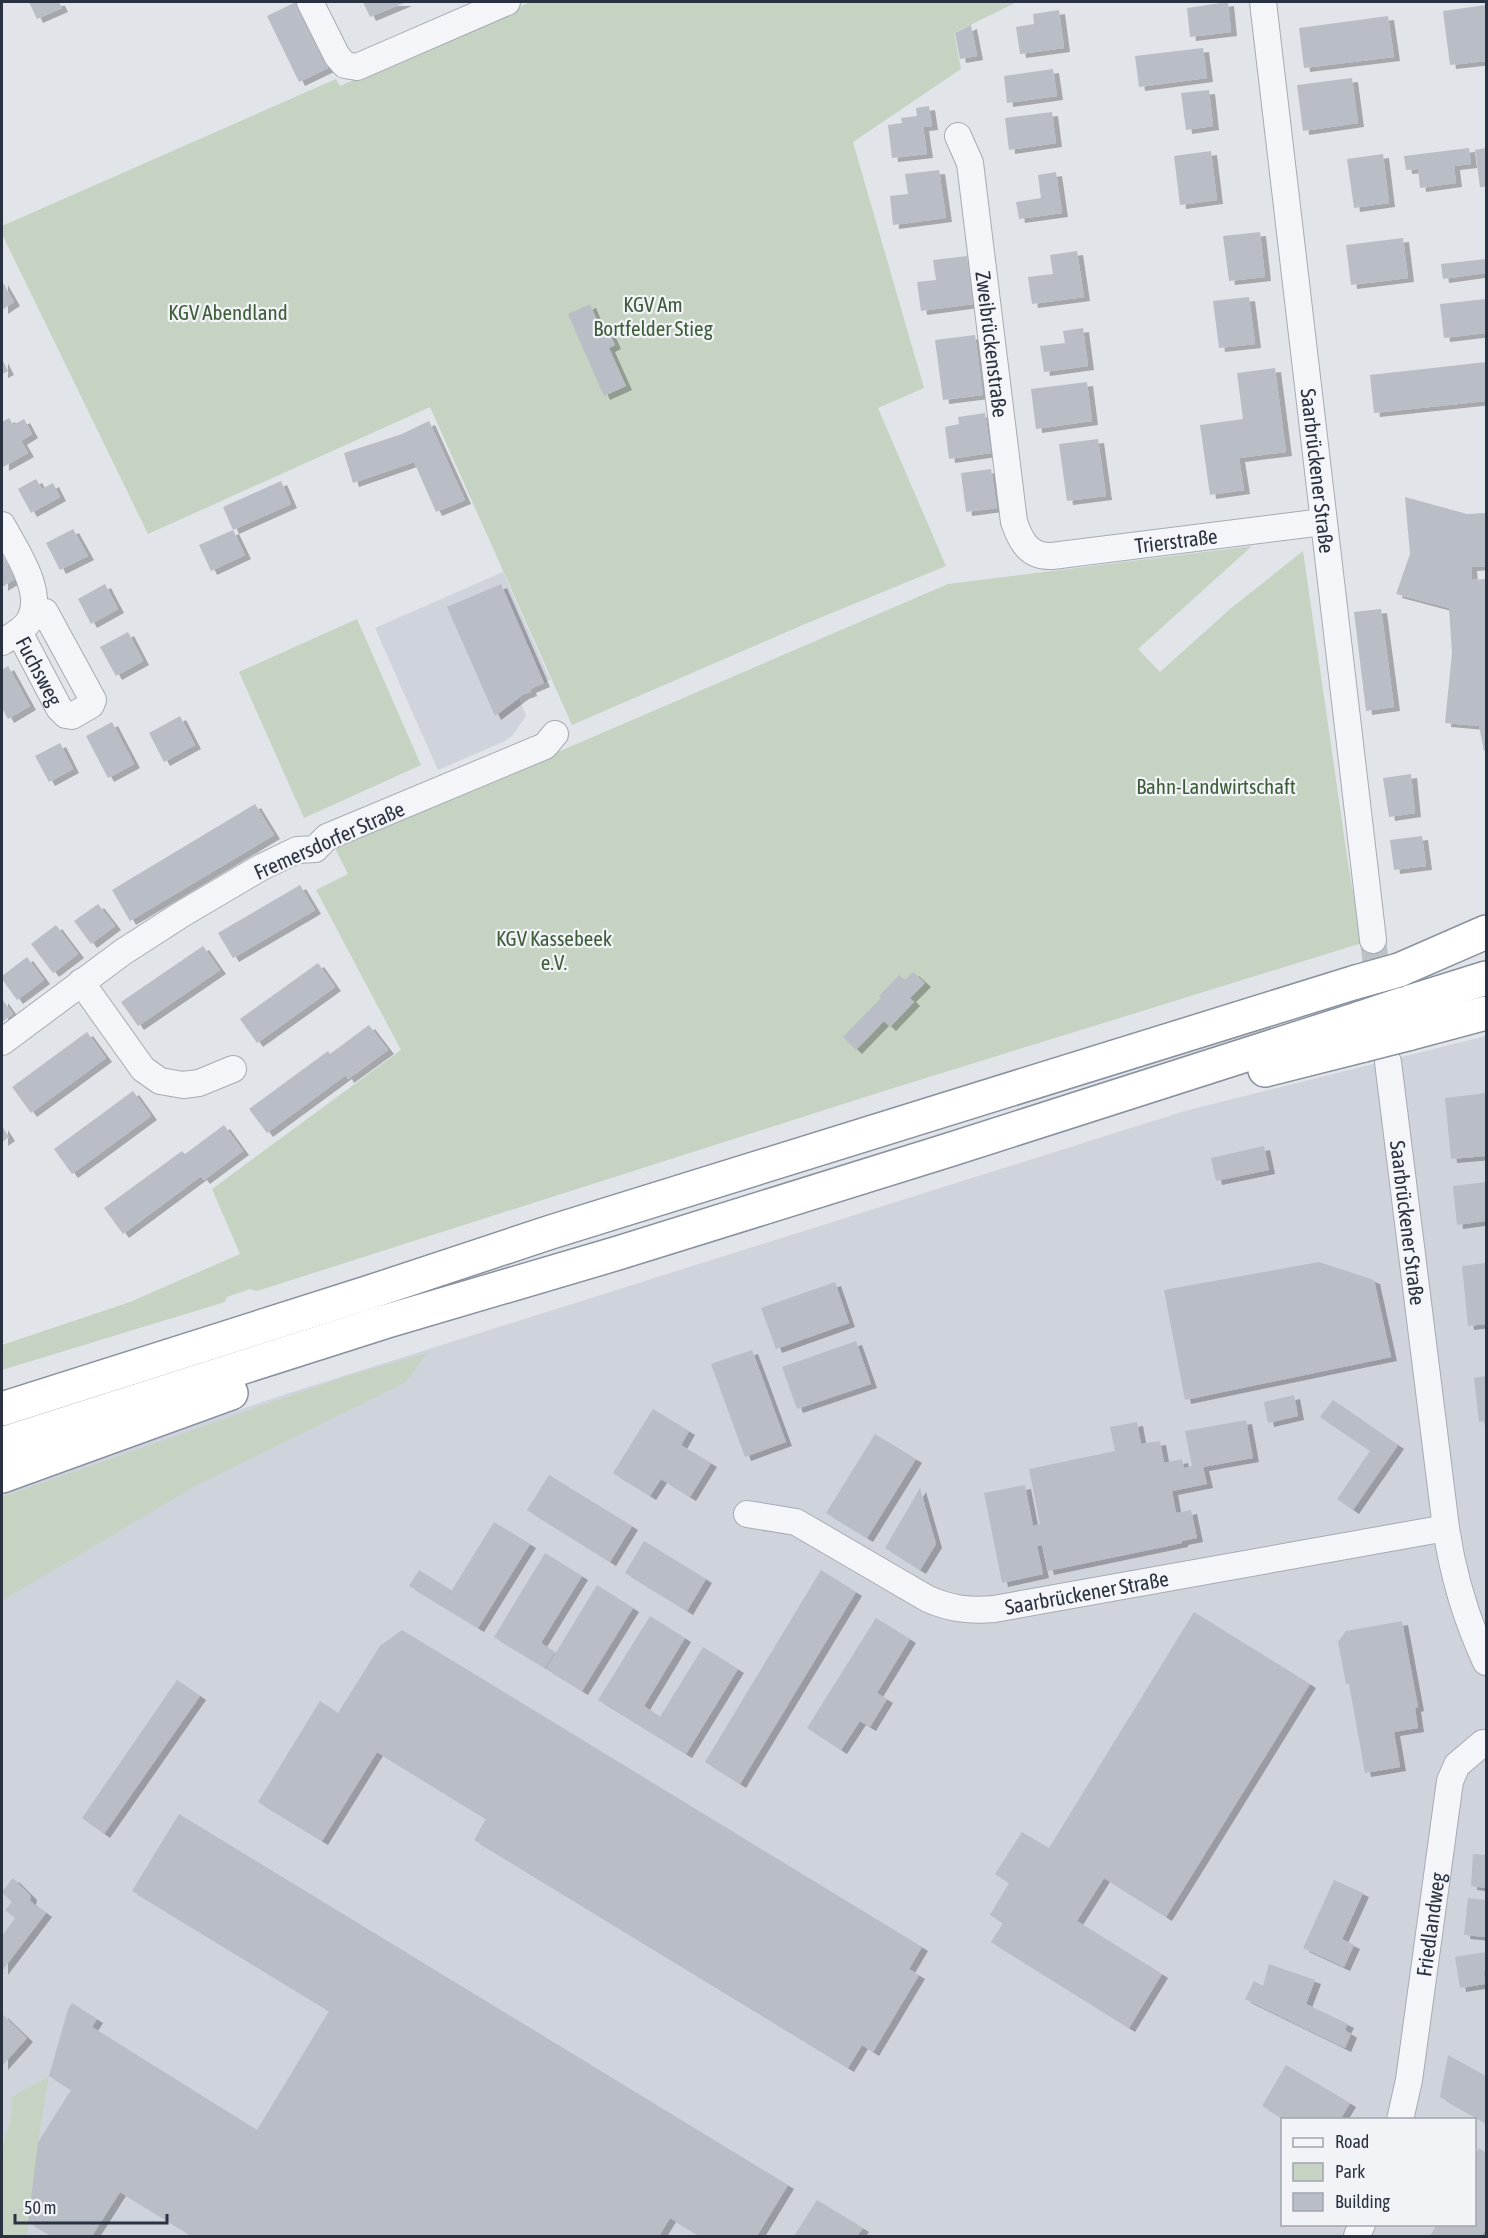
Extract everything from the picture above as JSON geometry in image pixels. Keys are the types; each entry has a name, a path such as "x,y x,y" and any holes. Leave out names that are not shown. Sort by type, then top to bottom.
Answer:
{"highway":[{"path":"1399,970 1486,932"},
{"path":"8,1406 551,1232 1486,942"},
{"path":"2,1444 373,1326 455,1303 952,1149 1371,1041 1405,1019 1486,978"},
{"path":"1405,1019 1486,1013"},
{"path":"2,1476 363,1345 455,1303"}],"street":[{"path":"310,2 337,56 345,65 357,67 507,2"},
{"name":"Saarbrückener Straße","path":"1263,2 1373,940"},
{"name":"Zweibrückenstraße","path":"958,136 970,163 1014,522 1019,538 1029,550"},
{"name":"Trierstraße","path":"1029,550 1037,555 1052,556 1323,522"},
{"name":"Fuchsweg","path":"2,525 33,588 35,604 17,631"},
{"name":"Fremersdorfer Straße","path":"2,1042 81,982 153,932 261,868 297,850 315,849 327,837 545,746 555,734"},
{"path":"81,982 143,1070 160,1081 183,1085 199,1083 233,1069"},
{"name":"Saarbrückener Straße","path":"1371,1041 1446,1528 1459,1593 1486,1662"},
{"name":"Saarbrückener Straße","path":"747,1514 796,1522 928,1599 948,1608 970,1611 994,1609 1446,1528"},
{"name":"Friedlandweg","path":"1400,2118 1409,2080 1450,1781 1457,1765 1483,1743"}],"shaded area":[{"path":"503,572 550,680 530,689 531,692 519,699 526,716 512,736 438,770 375,628"},
{"path":"1486,1036 1486,2236 2,2236 2,1490 283,1395 1185,1111"}],"green space":[{"name":"KGV Am Bortfelder Stieg","path":"531,2 1017,2 954,33 961,69 853,142 924,388 878,408 946,566 572,725 430,407 148,534 2,234 2,226 336,79 340,86"},
{"path":"1252,546 1138,649 1160,672 1230,609 1303,551 1348,863 1362,943 887,1090 257,1291 250,1289 227,1297 225,1302 2,1370 2,1345 130,1302 240,1254 212,1189 401,1050 316,890 348,874 335,848 948,584"},
{"path":"357,619 421,765 304,818 239,672"},
{"path":"427,1353 406,1382 193,1487 2,1601 2,1497 347,1376"},
{"path":"49,2076 38,2142 27,2236 2,2236 2,2162 4,2160 4,2141 12,2116 12,2097"}],"building":[{"path":"29,2 59,2 62,8 37,19"},
{"path":"296,2 328,68 299,82 267,16"},
{"path":"363,2 406,2 370,17"},
{"path":"1228,2 1231,32 1190,37 1187,8"},
{"path":"1486,5 1486,61 1450,65 1443,11"},
{"path":"1059,10 1064,48 1020,54 1016,27 1034,24 1033,14"},
{"path":"1388,16 1394,57 1304,68 1299,28"},
{"path":"971,25 977,56 960,59 955,33"},
{"path":"1203,48 1207,78 1139,87 1135,56"},
{"path":"1053,69 1057,96 1007,103 1004,76"},
{"path":"1352,78 1358,123 1303,131 1297,85"},
{"path":"1209,90 1213,126 1186,130 1181,93"},
{"path":"929,106 932,126 923,127 927,154 892,158 888,125 902,123 901,118 917,116 916,108"},
{"path":"1052,112 1056,143 1009,150 1005,118"},
{"path":"1469,148 1471,164 1454,166 1456,183 1420,188 1418,169 1406,170 1404,156"},
{"path":"1486,148 1486,187 1480,187 1475,150"},
{"path":"1211,151 1217,200 1180,205 1174,156"},
{"path":"1383,154 1389,203 1354,208 1347,159"},
{"path":"939,170 946,218 893,225 890,196 908,194 905,174"},
{"path":"1056,172 1062,213 1019,219 1016,202 1041,198 1038,175"},
{"path":"1260,232 1265,277 1229,281 1223,236"},
{"path":"1403,238 1408,278 1351,285 1346,245"},
{"path":"1077,251 1084,297 1032,304 1028,277 1053,274 1050,255"},
{"path":"967,256 973,304 921,311 917,282 936,280 933,260"},
{"path":"1486,259 1486,273 1443,279 1441,264"},
{"path":"2,281 14,302 2,310"},
{"path":"1249,297 1255,344 1219,348 1213,301"},
{"path":"1486,299 1486,333 1444,338 1440,304"},
{"path":"590,304 601,330 607,327 615,345 609,348 626,386 604,396 568,314"},
{"path":"1083,328 1088,366 1044,372 1040,346 1065,343 1063,331"},
{"path":"975,335 983,395 943,400 935,340"},
{"path":"2,359 8,371 2,374"},
{"path":"1486,362 1486,401 1374,413 1370,375"},
{"path":"1275,368 1286,452 1239,458 1244,490 1210,495 1200,425 1243,419 1237,373"},
{"path":"1087,382 1092,421 1036,429 1031,389"},
{"path":"985,413 991,453 949,459 945,427 959,424 958,417"},
{"path":"9,418 13,425 24,419 32,434 21,441 28,453 3,467 2,422"},
{"path":"429,421 465,500 436,512 414,462 353,483 344,453 402,434"},
{"path":"1098,439 1106,496 1067,501 1059,444"},
{"path":"991,469 997,508 966,512 961,473"},
{"path":"36,479 42,489 53,483 60,497 31,513 18,489"},
{"path":"281,481 291,504 233,530 223,507"},
{"path":"1405,497 1467,514 1486,513 1486,566 1471,567 1472,580 1486,579 1486,750 1484,751 1479,726 1445,723 1452,653 1449,608 1396,594 1410,554"},
{"path":"73,529 88,556 60,570 46,543"},
{"path":"233,530 245,555 211,571 199,545"},
{"path":"2,554 15,579 2,587"},
{"path":"105,584 118,609 91,624 78,599"},
{"path":"501,584 544,683 530,689 531,692 523,695 495,716 447,607"},
{"path":"1381,609 1394,707 1366,711 1354,612"},
{"path":"128,632 143,661 116,676 100,647"},
{"path":"8,666 30,706 8,719 2,708 2,670"},
{"path":"180,716 195,745 164,762 149,733"},
{"path":"112,722 134,764 108,778 86,736"},
{"path":"60,743 73,769 49,782 35,756"},
{"path":"1411,774 1415,813 1389,817 1383,778"},
{"path":"255,804 274,835 130,921 112,890"},
{"path":"1422,836 1426,866 1394,870 1390,840"},
{"path":"300,885 315,910 233,958 218,933"},
{"path":"98,904 115,926 91,944 74,921"},
{"path":"56,925 78,954 53,973 31,944"},
{"path":"203,946 220,970 138,1026 121,1002"},
{"path":"27,957 44,980 17,1000 2,976"},
{"path":"318,963 335,987 257,1043 240,1019"},
{"path":"913,972 925,983 910,998 914,1002 890,1027 884,1021 856,1050 843,1037 881,998 879,996 899,975 905,980"},
{"path":"2,999 13,1014 2,1022"},
{"path":"369,1025 388,1050 348,1079 346,1075 267,1133 249,1109 328,1051 330,1054"},
{"path":"87,1032 106,1058 31,1113 12,1087"},
{"path":"133,1091 151,1116 72,1174 54,1149"},
{"path":"1486,1093 1486,1156 1451,1159 1445,1098"},
{"path":"224,1125 243,1151 204,1180 201,1176 123,1234 104,1208 182,1151 185,1154"},
{"path":"2,1126 9,1137 2,1142"},
{"path":"1264,1146 1269,1170 1216,1181 1211,1158"},
{"path":"1486,1182 1486,1221 1457,1225 1453,1186"},
{"path":"1319,1262 1374,1280 1391,1357 1185,1400 1164,1290"},
{"path":"1485,1263 1486,1324 1468,1326 1462,1266"},
{"path":"835,1282 849,1323 776,1349 761,1308"},
{"path":"856,1341 871,1384 797,1409 782,1367"},
{"path":"752,1350 786,1442 745,1457 711,1364"},
{"path":"1486,1376 1486,1421 1479,1422 1474,1378"},
{"path":"1294,1395 1298,1416 1268,1423 1264,1402"},
{"path":"1333,1400 1398,1445 1353,1510 1337,1499 1370,1451 1320,1417"},
{"path":"653,1409 689,1431 681,1445 711,1463 690,1497 661,1479 650,1496 613,1473"},
{"path":"1246,1420 1253,1458 1203,1467 1207,1484 1172,1491 1176,1513 1191,1510 1197,1538 1048,1571 1042,1545 1037,1546 1043,1574 1002,1583 984,1493 1025,1485 1033,1526 1040,1524 1029,1469 1115,1451 1110,1427 1137,1422 1141,1444 1160,1441 1164,1463 1182,1459 1184,1468 1192,1466 1185,1431"},
{"path":"875,1434 916,1459 867,1538 826,1513"},
{"path":"549,1475 632,1526 610,1562 527,1510"},
{"path":"920,1488 936,1544 920,1570 885,1548"},
{"path":"494,1522 530,1544 478,1628 409,1586 419,1570 451,1590 447,1598"},
{"path":"644,1541 706,1579 687,1611 625,1573"},
{"path":"545,1553 582,1576 541,1643 555,1652 545,1668 494,1637"},
{"path":"821,1570 856,1592 740,1784 705,1762"},
{"path":"597,1585 633,1608 582,1691 546,1669"},
{"path":"1194,1612 1310,1684 1166,1917 1104,1878 1077,1921 1162,1974 1129,2028 991,1942 1003,1923 990,1915 1009,1883 995,1874 1022,1832 1049,1848"},
{"path":"650,1616 685,1638 644,1706 660,1717 703,1647 738,1669 686,1754 598,1700"},
{"path":"876,1618 910,1639 877,1693 887,1699 870,1727 860,1721 841,1750 807,1728"},
{"path":"1402,1621 1418,1707 1415,1708 1418,1728 1394,1732 1400,1767 1365,1773 1349,1684 1346,1684 1338,1642 1346,1631"},
{"path":"402,1630 922,1947 909,1969 919,1975 873,2052 862,2045 848,2068 474,1840 486,1819 377,1752 322,1841 258,1802 320,1701 338,1713 380,1646"},
{"path":"177,1680 200,1696 104,1834 82,1818"},
{"path":"179,1814 788,2185 757,2236 700,2236 670,2218 659,2236 192,2236 120,2192 92,2236 52,2236 28,2222 38,2142 71,2090 49,2076 68,2009 72,2003 97,2019 92,2027 257,2130 329,2011 132,1891"},
{"path":"1473,1854 1486,1855 1486,1888 1471,1886"},
{"path":"13,1878 31,1896 30,1901 46,1913 2,1971 2,1936 15,1918 5,1910 12,1902 2,1892"},
{"path":"1334,1880 1363,1893 1342,1939 1354,1945 1344,1967 1303,1948"},
{"path":"1468,1898 1486,1900 1486,1937 1464,1935"},
{"path":"1486,1952 1485,1984 1460,1988 1455,1957"},
{"path":"1269,1964 1315,1980 1306,2004 1348,2024 1345,2030 1351,2034 1345,2048 1245,1999 1254,1981 1263,1986"},
{"path":"2,2014 27,2038 2,2066"},
{"path":"1448,2055 1486,2076 1486,2123 1440,2097"},
{"path":"1286,2065 1350,2103 1341,2118 1282,2118 1262,2106"},
{"path":"1479,2148 1486,2153 1486,2228 1482,2236 1430,2236 1436,2226 1476,2226 1476,2153"},
{"path":"817,2200 863,2228 857,2236 794,2236"}],"tunnel":[{"path":"1373,940 1384,1029"}],"park label":[{"name":"KGV Abendland","path":"228,312"},
{"name":"Bahn-Landwirtschaft","path":"1216,786"},
{"name":"KGV Kassebeek e.V.","path":"554,950"}]}
